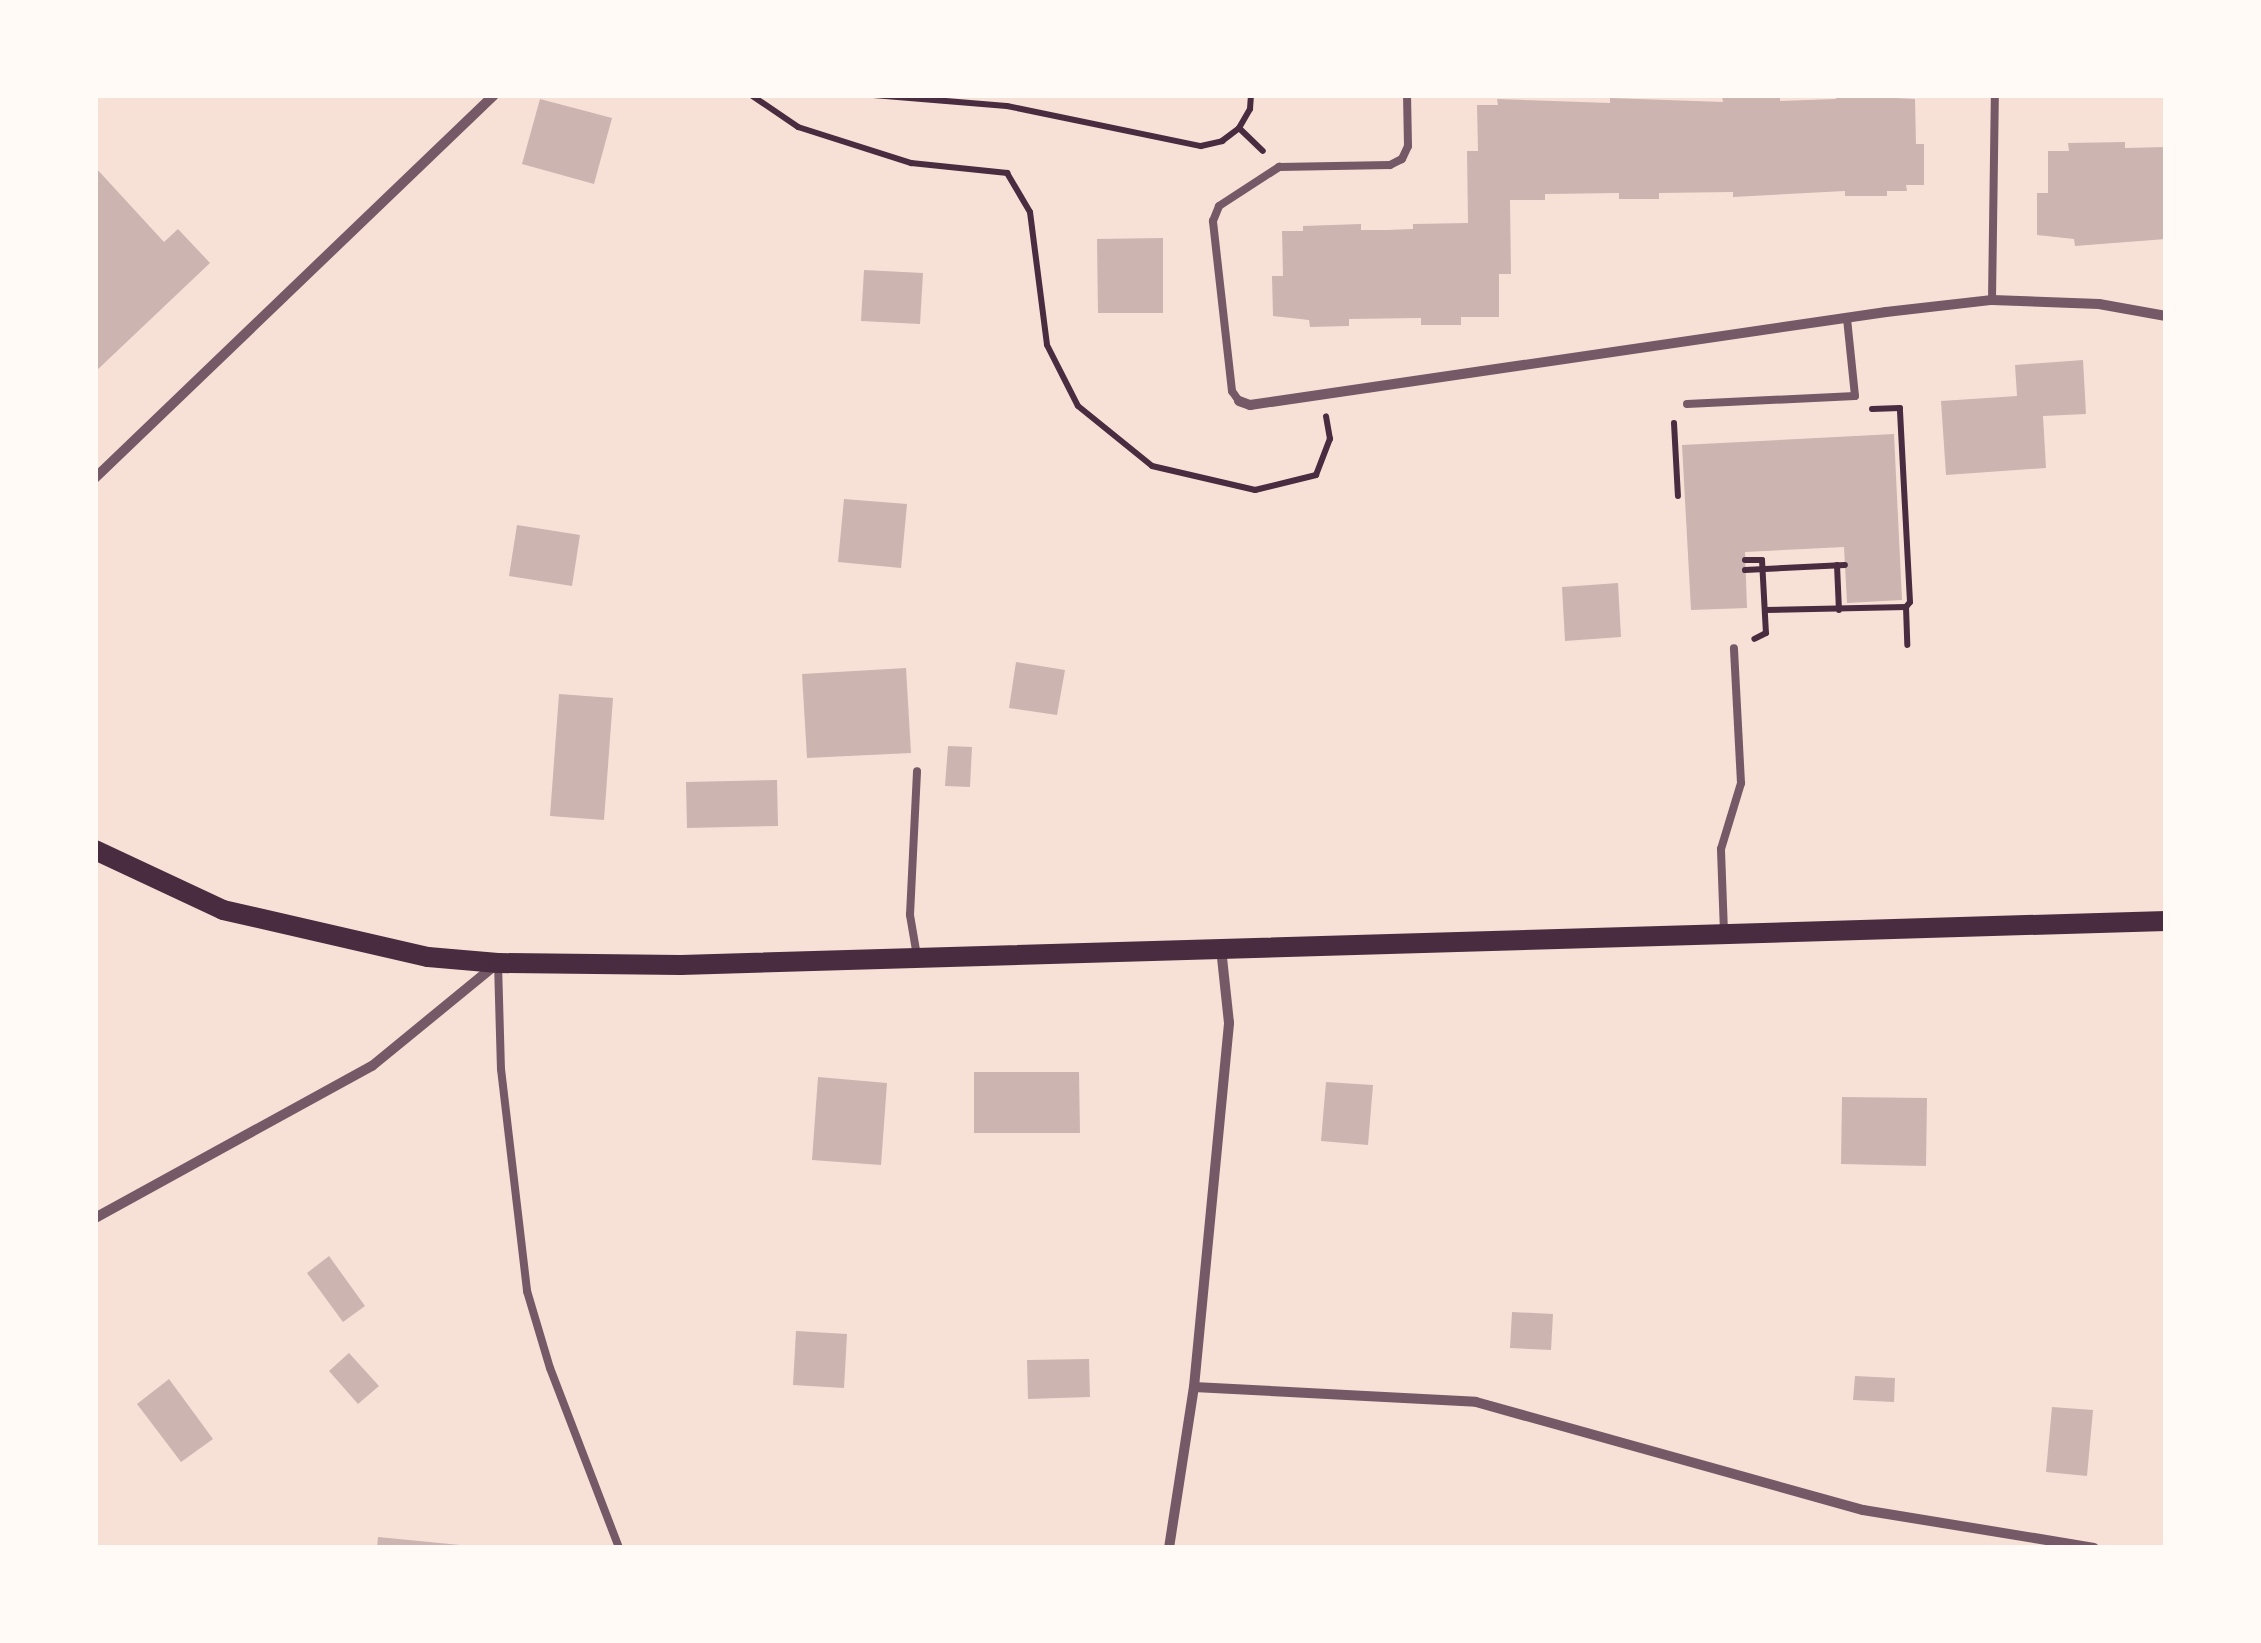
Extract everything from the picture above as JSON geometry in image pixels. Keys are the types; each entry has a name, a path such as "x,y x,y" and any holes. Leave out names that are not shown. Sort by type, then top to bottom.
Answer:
{"main road":[{"path":"95,850 223,910 428,957 498,963 681,964 2166,920"}],"street":[{"path":"95,478 494,95"},
{"path":"1240,401 1250,405 1992,300 2099,304 2166,316"},
{"path":"1169,1548 1194,1387 1229,1023 1221,947"},
{"path":"95,1218 372,1066 498,963"},
{"path":"1194,1387 1476,1402 1862,1510 2094,1548"}],"lane":[{"path":"1240,401 1232,392 1213,221 1220,206 1279,166 1390,165 1402,159 1408,146 1407,95"},
{"path":"1992,300 1995,95"},
{"path":"1686,404 1855,396 1847,318"},
{"path":"1724,932 1722,849 1741,782 1734,648"},
{"path":"917,771 910,915 917,957"},
{"path":"498,963 501,1069 527,1291 550,1368 618,1548"}],"path":[{"path":"751,95 798,127 911,163 1007,173 1030,212 1047,345 1054,360 1078,406 1152,466 1255,490 1316,474 1330,439 1322,395"},
{"path":"873,95 1007,106 1201,146 1222,140 1239,128 1250,110 1251,95"},
{"path":"1855,396 1871,409 1900,408 1910,602 1906,606 1907,646"},
{"path":"1678,496 1674,420 1686,404"},
{"path":"1745,560 1762,560 1766,633"},
{"path":"1745,570 1841,565 1839,610"},
{"path":"1765,610 1906,606"}],"building":[{"path":"1836,95 1915,99 1916,144 1924,144 1924,185 1906,185 1907,191 1887,191 1887,196 1845,196 1845,191 1733,197 1733,192 1659,193 1659,199 1619,199 1619,193 1545,194 1545,200 1510,200 1511,274 1499,274 1499,317 1461,317 1461,325 1421,325 1421,318 1349,319 1349,326 1310,327 1309,320 1273,316 1272,276 1283,276 1282,231 1303,231 1303,226 1361,224 1361,230 1387,230 1413,229 1413,224 1468,223 1467,151 1478,151 1477,105 1498,105 1497,99 1723,102 1722,96 1780,96 1780,101 1836,99"},
{"path":"540,99 612,118 594,184 522,164"},
{"path":"2125,142 2125,148 2166,147 2166,239 2075,246 2074,239 2037,235 2037,193 2048,193 2048,151 2069,151 2068,143"},
{"path":"95,167 164,242 178,229 210,263 95,372"},
{"path":"1163,238 1163,313 1098,313 1097,239"},
{"path":"864,270 923,273 920,324 861,321"},
{"path":"2083,360 2086,414 2043,416 2046,468 1946,475 1941,401 2017,396 2015,365"},
{"path":"1894,434 1902,600 1847,603 1844,547 1745,552 1747,608 1691,610 1682,445"},
{"path":"844,499 907,504 901,568 838,562"},
{"path":"517,525 580,535 572,586 509,576"},
{"path":"1618,583 1621,637 1565,641 1562,587"},
{"path":"1016,662 1065,670 1057,715 1009,708"},
{"path":"906,668 911,753 807,758 802,674"},
{"path":"559,694 613,698 604,820 550,816"},
{"path":"948,746 972,747 970,787 945,786"},
{"path":"777,780 778,826 687,828 686,782"},
{"path":"974,1072 1079,1072 1080,1133 974,1133"},
{"path":"818,1077 887,1083 881,1165 812,1160"},
{"path":"1326,1082 1373,1085 1368,1145 1321,1141"},
{"path":"1842,1097 1927,1098 1926,1166 1841,1164"},
{"path":"329,1256 365,1306 343,1322 307,1273"},
{"path":"1512,1312 1553,1314 1551,1350 1510,1348"},
{"path":"796,1331 847,1334 844,1388 793,1385"},
{"path":"349,1353 379,1386 358,1404 329,1371"},
{"path":"1089,1359 1090,1397 1028,1399 1027,1360"},
{"path":"1855,1376 1895,1378 1894,1402 1853,1400"},
{"path":"169,1379 213,1439 181,1462 137,1404"},
{"path":"2052,1407 2093,1410 2087,1476 2046,1472"},
{"path":"378,1537 460,1545 460,1548 377,1548"}]}
